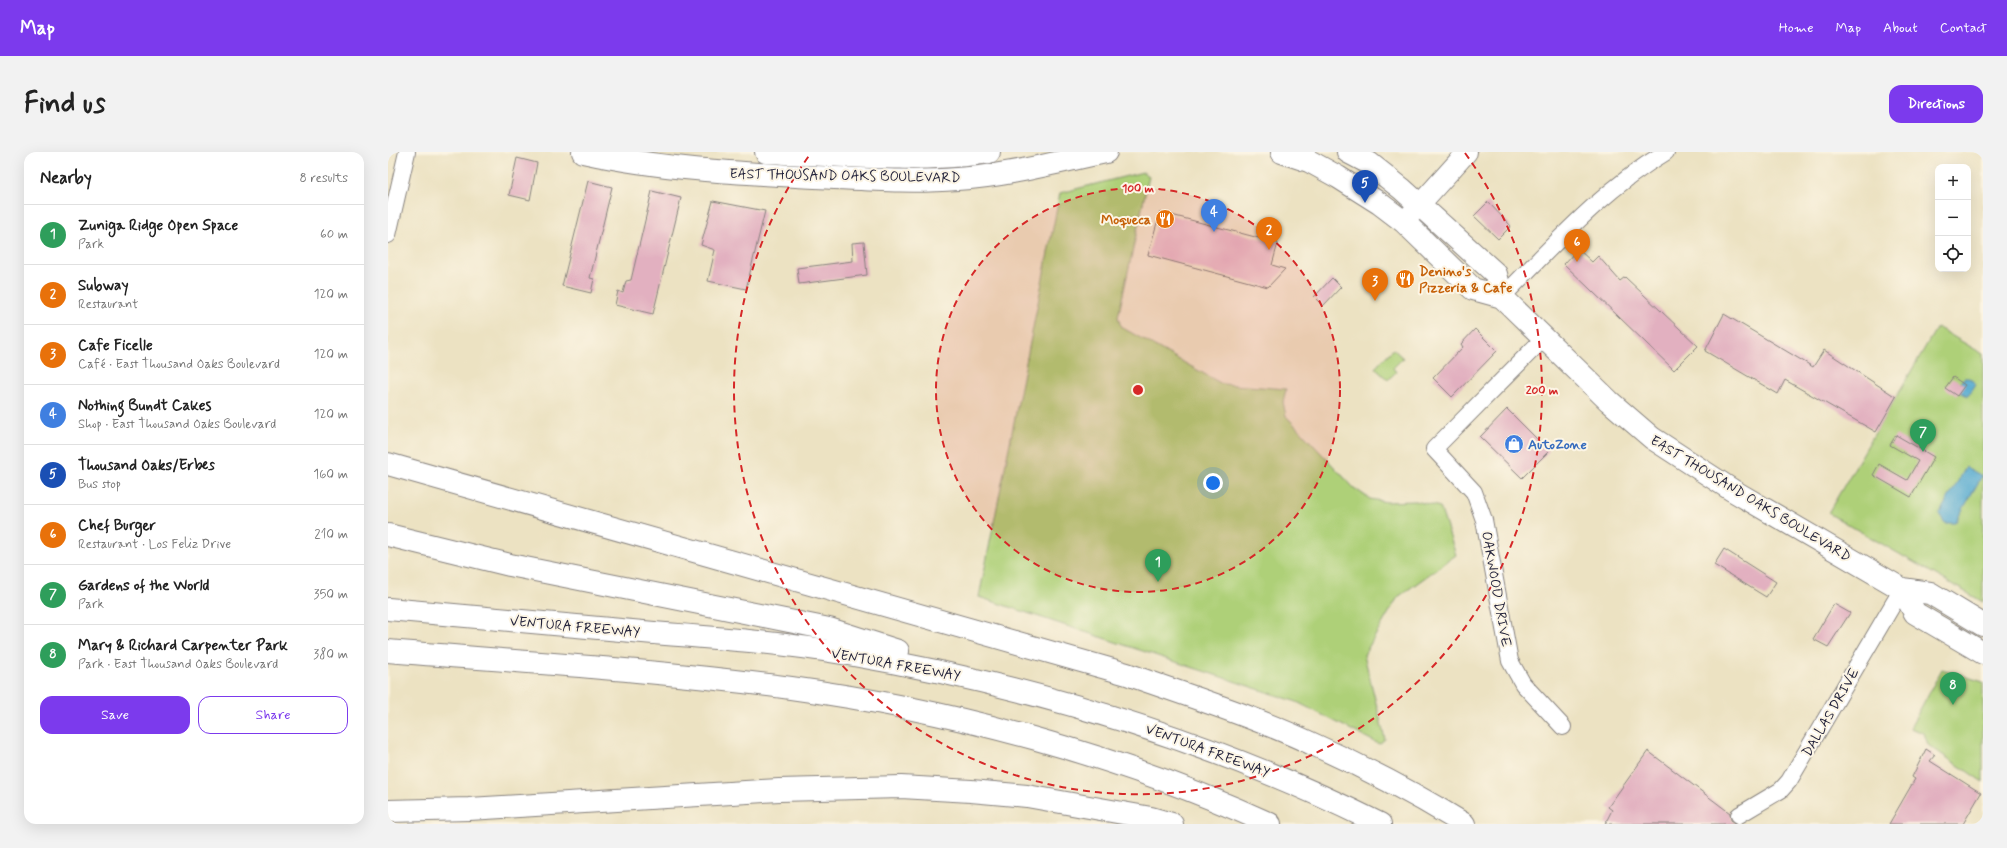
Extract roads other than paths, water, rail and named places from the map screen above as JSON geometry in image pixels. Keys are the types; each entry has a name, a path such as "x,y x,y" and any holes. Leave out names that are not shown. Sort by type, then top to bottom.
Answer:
{"main road":[{"name":"EAST THOUSAND OAKS BOULEVARD","path":"583,152 656,164 722,172 840,178 940,180 998,174 1106,152"},
{"name":"EAST THOUSAND OAKS BOULEVARD","path":"766,152 939,157 989,152"},
{"name":"EAST THOUSAND OAKS BOULEVARD","path":"1282,152 1309,162 1338,177 1404,222 1473,289 1502,297 1627,418 1652,438 1732,490 1902,589 1930,593 1983,625"},
{"path":"1348,152 1369,164 1420,203 1496,274 1502,297"},
{"path":"388,464 1127,674 1232,711 1317,745 1423,798 1464,824"},
{"path":"388,535 510,565 829,629 901,652 963,676"},
{"path":"1902,589 1914,613 1983,653"},
{"name":"VENTURA FREEWAY","path":"388,609 728,639 846,653 963,676 1035,694 1179,738 1252,765 1327,798 1380,824"},
{"path":"388,651 675,676 790,688 881,703 994,728 1129,768 1270,824"},
{"path":"388,811 469,809 779,790 901,787 1027,796 1151,818 1172,824"}],"street":[{"path":"388,235 407,152"},
{"path":"1404,222 1467,152"},
{"path":"1502,297 1593,206 1620,183 1666,152"},
{"name":"OAKWOOD DRIVE","path":"1544,338 1434,449 1474,492 1479,503 1484,520 1510,661 1523,684 1563,727"},
{"name":"DALLAS DRIVE","path":"1739,815 1781,790 1789,781 1902,589"}],"water":[{"path":"1964,378 1969,378 1976,384 1968,396 1960,392 1960,382"},
{"path":"1966,467 1982,476 1955,523 1945,523 1939,514"}],"place":[{"name":"Thousand Oaks/Erbes","path":"1365,203"},
{"name":"Moqueca","path":"1165,219"},
{"name":"Nothing Bundt Cakes","path":"1214,232"},
{"name":"Subway","path":"1269,250"},
{"name":"Chef Burger","path":"1577,262"},
{"name":"Denino's Pizzeria & Cafe","path":"1405,279"},
{"name":"Cafe Ficelle","path":"1375,301"},
{"name":"AutoZone","path":"1514,444"},
{"name":"Gardens of the World","path":"1923,452"},
{"name":"Zuniga Ridge Open Space","path":"1158,582"},
{"name":"Mary & Richard Carpenter Park","path":"1953,705"}]}
